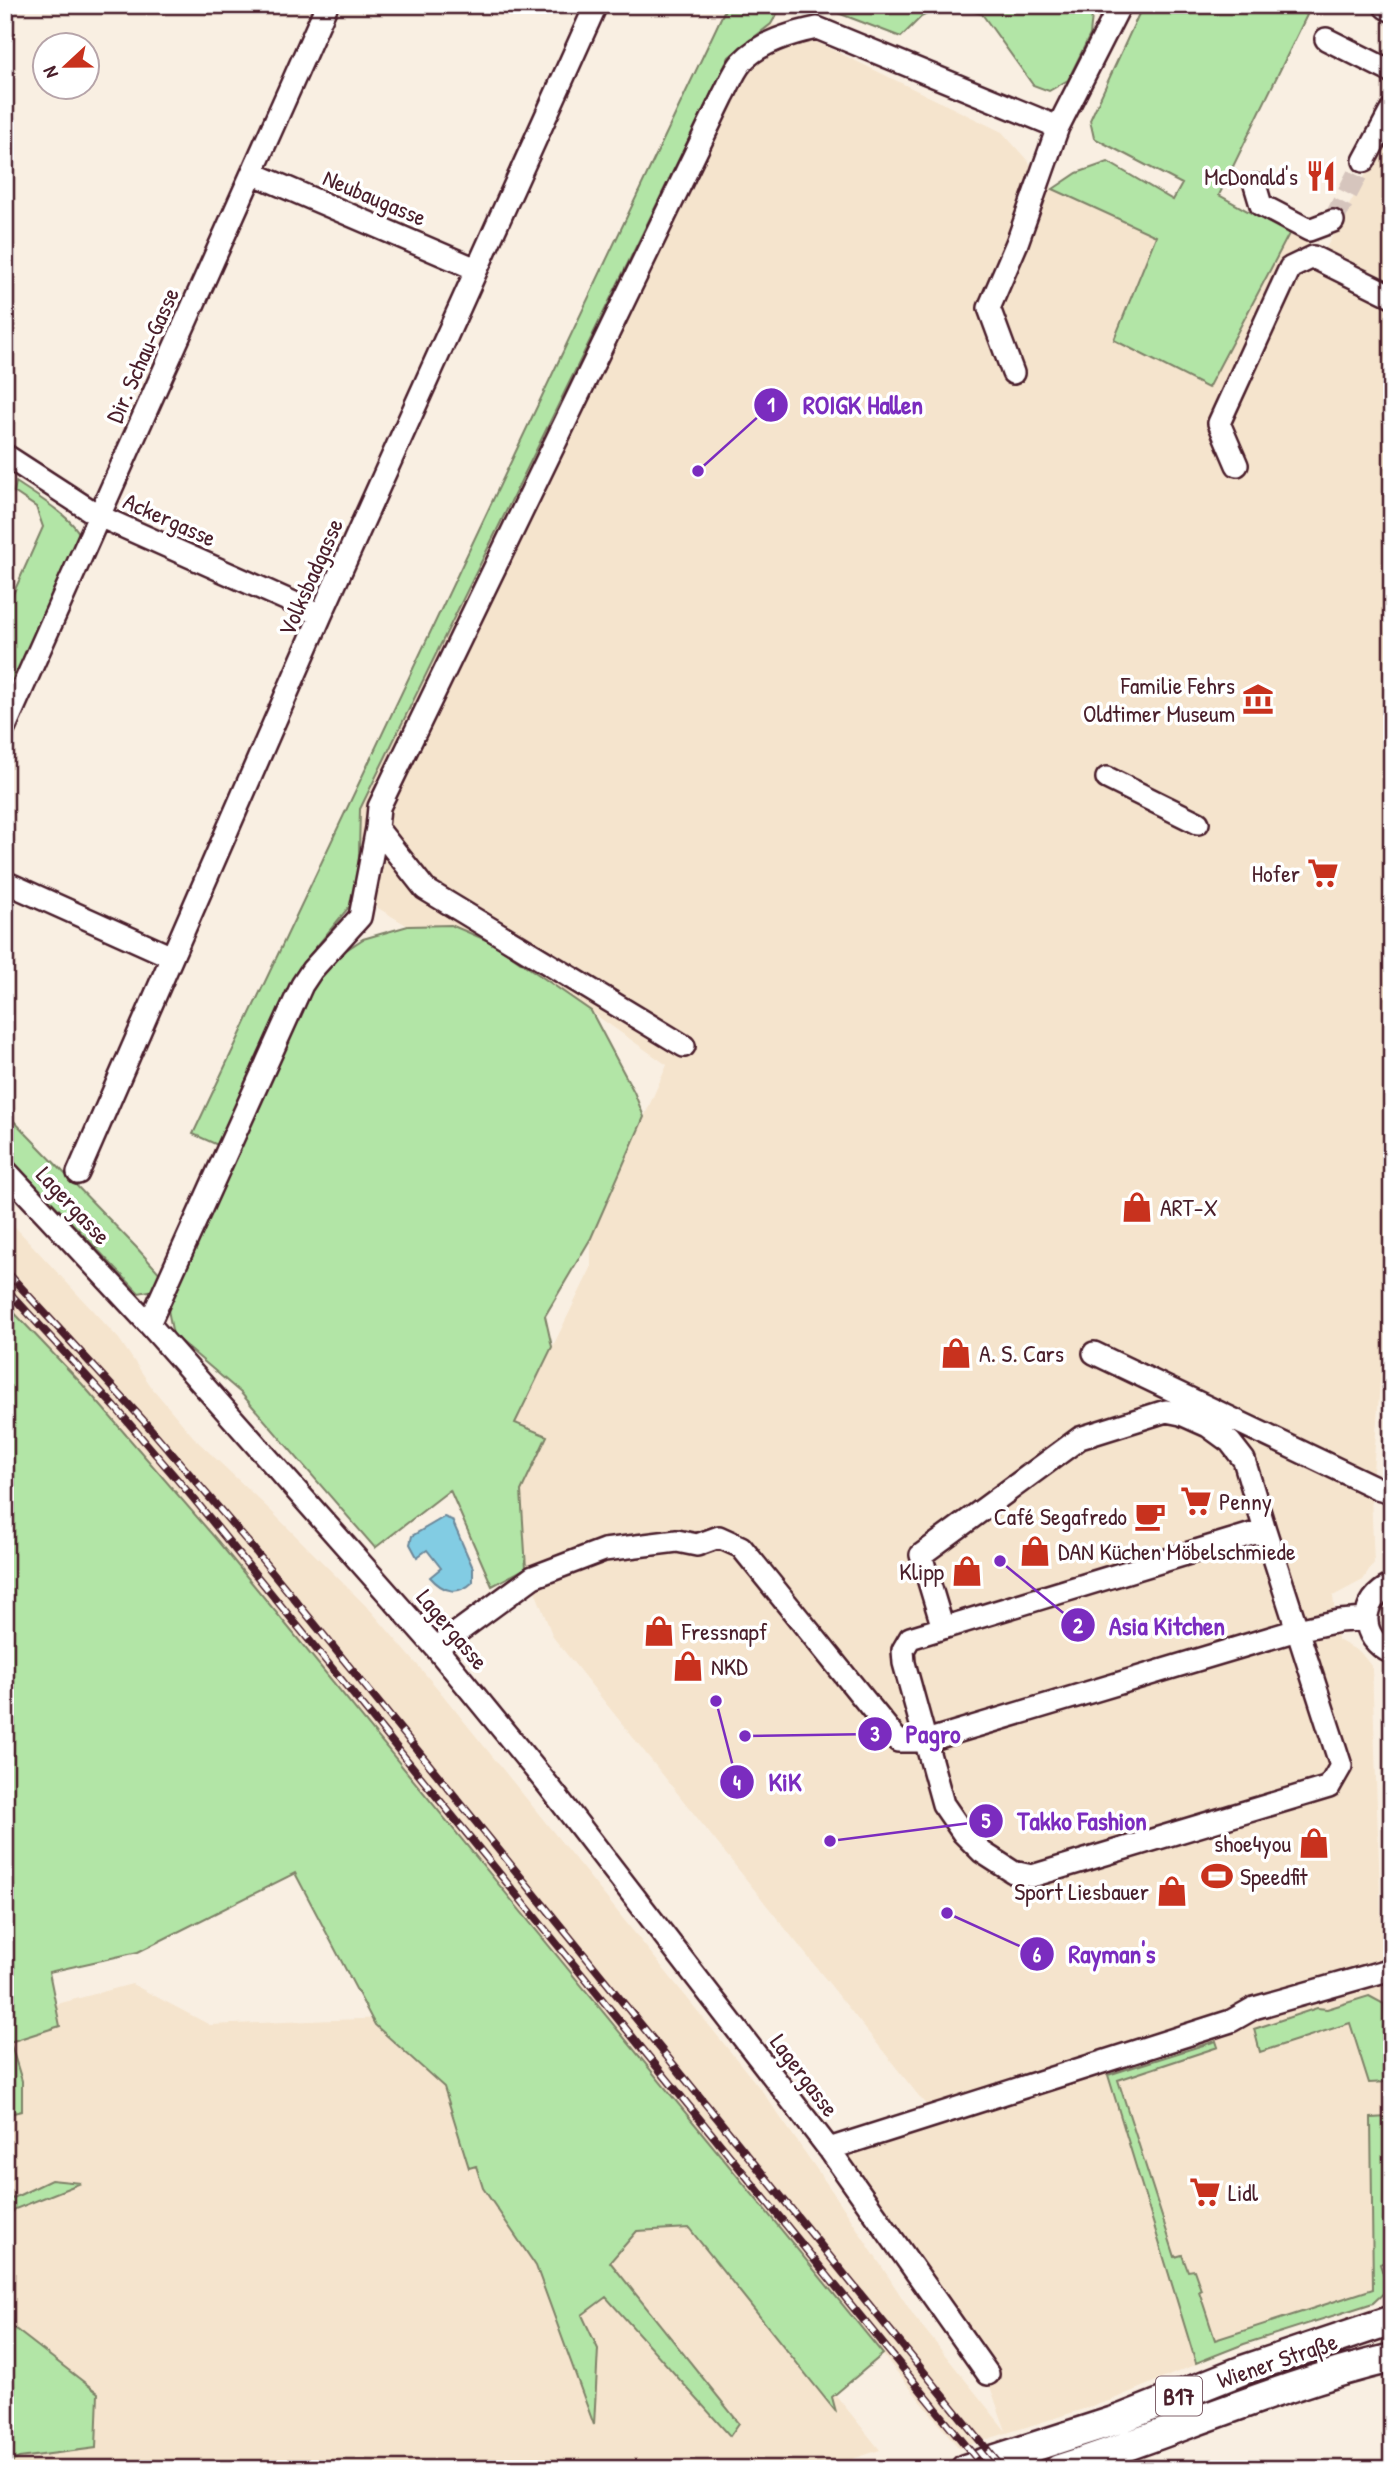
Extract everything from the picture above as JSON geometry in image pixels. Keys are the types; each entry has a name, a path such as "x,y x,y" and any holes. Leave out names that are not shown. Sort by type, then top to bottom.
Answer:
{"main road":[{"name":"Wiener Straße","path":"965,2469 1119,2419 1243,2371 1392,2320"},
{"name":"Wiener Straße","path":"1059,2469 1114,2452 1235,2406 1361,2365 1392,2358"}],"street":[{"name":"Dir. Schau-Gasse","path":"5,727 327,5"},
{"name":"Volksbadgasse","path":"78,1173 321,615 596,5"},
{"path":"1013,373 989,309 1017,243 1058,127 1120,5"},
{"path":"149,1324 302,985 312,970 360,917 379,807 717,108 742,62 761,48 789,34 817,27 1058,127"},
{"path":"1326,39 1392,72"},
{"path":"1364,162 1392,109"},
{"name":"Neubaugasse","path":"252,173 477,269"},
{"path":"1237,465 1219,422 1290,268 1313,257 1333,221 1309,230 1295,224 1261,205 1255,185"},
{"path":"1313,257 1392,296"},
{"name":"Ackergasse","path":"5,455 99,516 321,615"},
{"path":"1107,778 1198,823"},
{"path":"377,828 425,889 684,1046"},
{"path":"5,882 172,957"},
{"name":"Lagergasse","path":"5,1170 149,1324 436,1648 583,1829 829,2149 988,2374"},
{"path":"1094,1353 1377,1488 1392,1492"},
{"path":"943,1628 921,1555 1080,1438 1166,1411 1181,1414 1208,1426 1230,1442 1244,1460 1341,1766 1329,1787 1031,1876 1013,1872 982,1852 963,1833 943,1804 904,1663 903,1650 910,1638 943,1628 1265,1530"},
{"path":"436,1648 533,1577 604,1550 677,1541 697,1545 719,1537 741,1547 898,1741 926,1741 1297,1630 1339,1620 1366,1619"},
{"path":"1392,1586 1377,1594 1366,1619 1369,1632 1377,1645 1392,1653"},
{"name":"Lagergasse","path":"829,2149 1231,2021 1254,2008 1392,1969"}],"shaded area":[{"path":"771,24 821,44 1002,132 1053,189 1156,236 1114,340 1208,387 1289,234 1325,250 1392,126 1392,1290 1385,1320 1371,1496 1374,1563 1363,1580 1333,1596 1338,1640 1360,1652 1372,1667 1388,2117 1390,2260 1380,2264 1388,2289 1373,2303 1244,2344 1109,2401 959,2448 216,1539 82,1384 5,1303 5,1216 119,1339 153,1389 196,1440 372,1612 438,1689 762,2091 839,2201 914,2316 1006,2431 969,2328 849,2156 942,2125 553,1637 526,1568 521,1491 547,1437 515,1424 591,1268 591,1238 667,1065 493,943 451,925 408,926 358,896 360,809 729,57"},
{"path":"132,1984 210,2025 410,2017 672,2192 880,2450 822,2469 5,2469 5,2018"}],"green space":[{"path":"727,5 798,5 778,12 771,24 729,57 360,809 358,896 299,968 318,979 334,958 363,939 408,926 451,925 493,943 591,1011 634,1092 644,1117 591,1238 545,1316 552,1347 515,1423 547,1436 521,1491 526,1568 492,1586 450,1490 375,1548 241,1393 173,1335 167,1305 238,1154 193,1134"},
{"path":"817,5 945,5 921,17 901,37"},
{"path":"948,5 1093,5 1090,35 1068,80 1049,91 1033,85 982,14"},
{"path":"1143,5 1289,5 1307,15 1219,195 1289,234 1208,388 1114,340 1156,236 1053,189 1077,173 1108,162 1173,200 1182,184 1094,138 1090,120"},
{"path":"16,482 62,514 81,537 5,704 5,612 43,527 36,507 14,492"},
{"path":"5,1112 163,1277 154,1290 139,1293 5,1153"},
{"path":"5,1303 82,1384 216,1539 883,2354 832,2397 836,2412 689,2228 637,2231 610,2262 739,2423 730,2436 606,2297 582,2315 598,2349 594,2425 536,2266 483,2188 476,2166 469,2168 444,2087 375,2025 295,1873 138,1952 49,1972 60,2026 10,2042 22,2081 22,2111 5,2115"},
{"path":"1369,1996 1384,2004 1387,2082 1369,2083 1350,2023 1260,2052 1254,2029 1317,2008 1327,2009"},
{"path":"1216,2041 1218,2047 1118,2080 1175,2257 1182,2255 1188,2271 1194,2270 1215,2340 1373,2289 1371,2118 1388,2117 1390,2260 1380,2264 1388,2289 1373,2303 1244,2344 1196,2363 1108,2075"},
{"path":"51,2180 81,2183 15,2209 5,2220 5,2202"},
{"path":"5,2297 14,2328 98,2393 96,2448 19,2458 5,2465"}],"water":[{"path":"444,1517 452,1520 473,1568 473,1582 456,1591 445,1589 430,1577 441,1568 427,1550 417,1557 410,1544 412,1536"}],"tunnel":[{"path":"1333,221 1364,161"}],"railway":[{"path":"5,1270 143,1420 247,1541 1003,2469"},
{"path":"5,1288 115,1407 194,1499 985,2469"}],"place":[{"name":"McDonald's","path":"1321,176"},
{"name":"ROIGK Hallen","path":"698,471"},
{"name":"Familie Fehrs Oldtimer Museum","path":"1258,699"},
{"name":"Hofer","path":"1323,873"},
{"name":"ART-X","path":"1137,1207"},
{"name":"A. S. Cars","path":"956,1353"},
{"name":"Penny","path":"1196,1501"},
{"name":"Café Segafredo","path":"1150,1516"},
{"name":"DAN Küchen Möbelschmiede","path":"1035,1551"},
{"name":"Asia Kitchen","path":"1000,1561"},
{"name":"Klipp","path":"967,1571"},
{"name":"Fressnapf","path":"659,1631"},
{"name":"NKD","path":"688,1666"},
{"name":"KiK","path":"716,1701"},
{"name":"Pagro","path":"745,1736"},
{"name":"Takko Fashion","path":"830,1841"},
{"name":"shoe4you","path":"1314,1843"},
{"name":"Speedfit","path":"1217,1876"},
{"name":"Sport Liesbauer","path":"1172,1891"},
{"name":"Rayman's","path":"947,1913"},
{"name":"Lidl","path":"1205,2192"}]}
